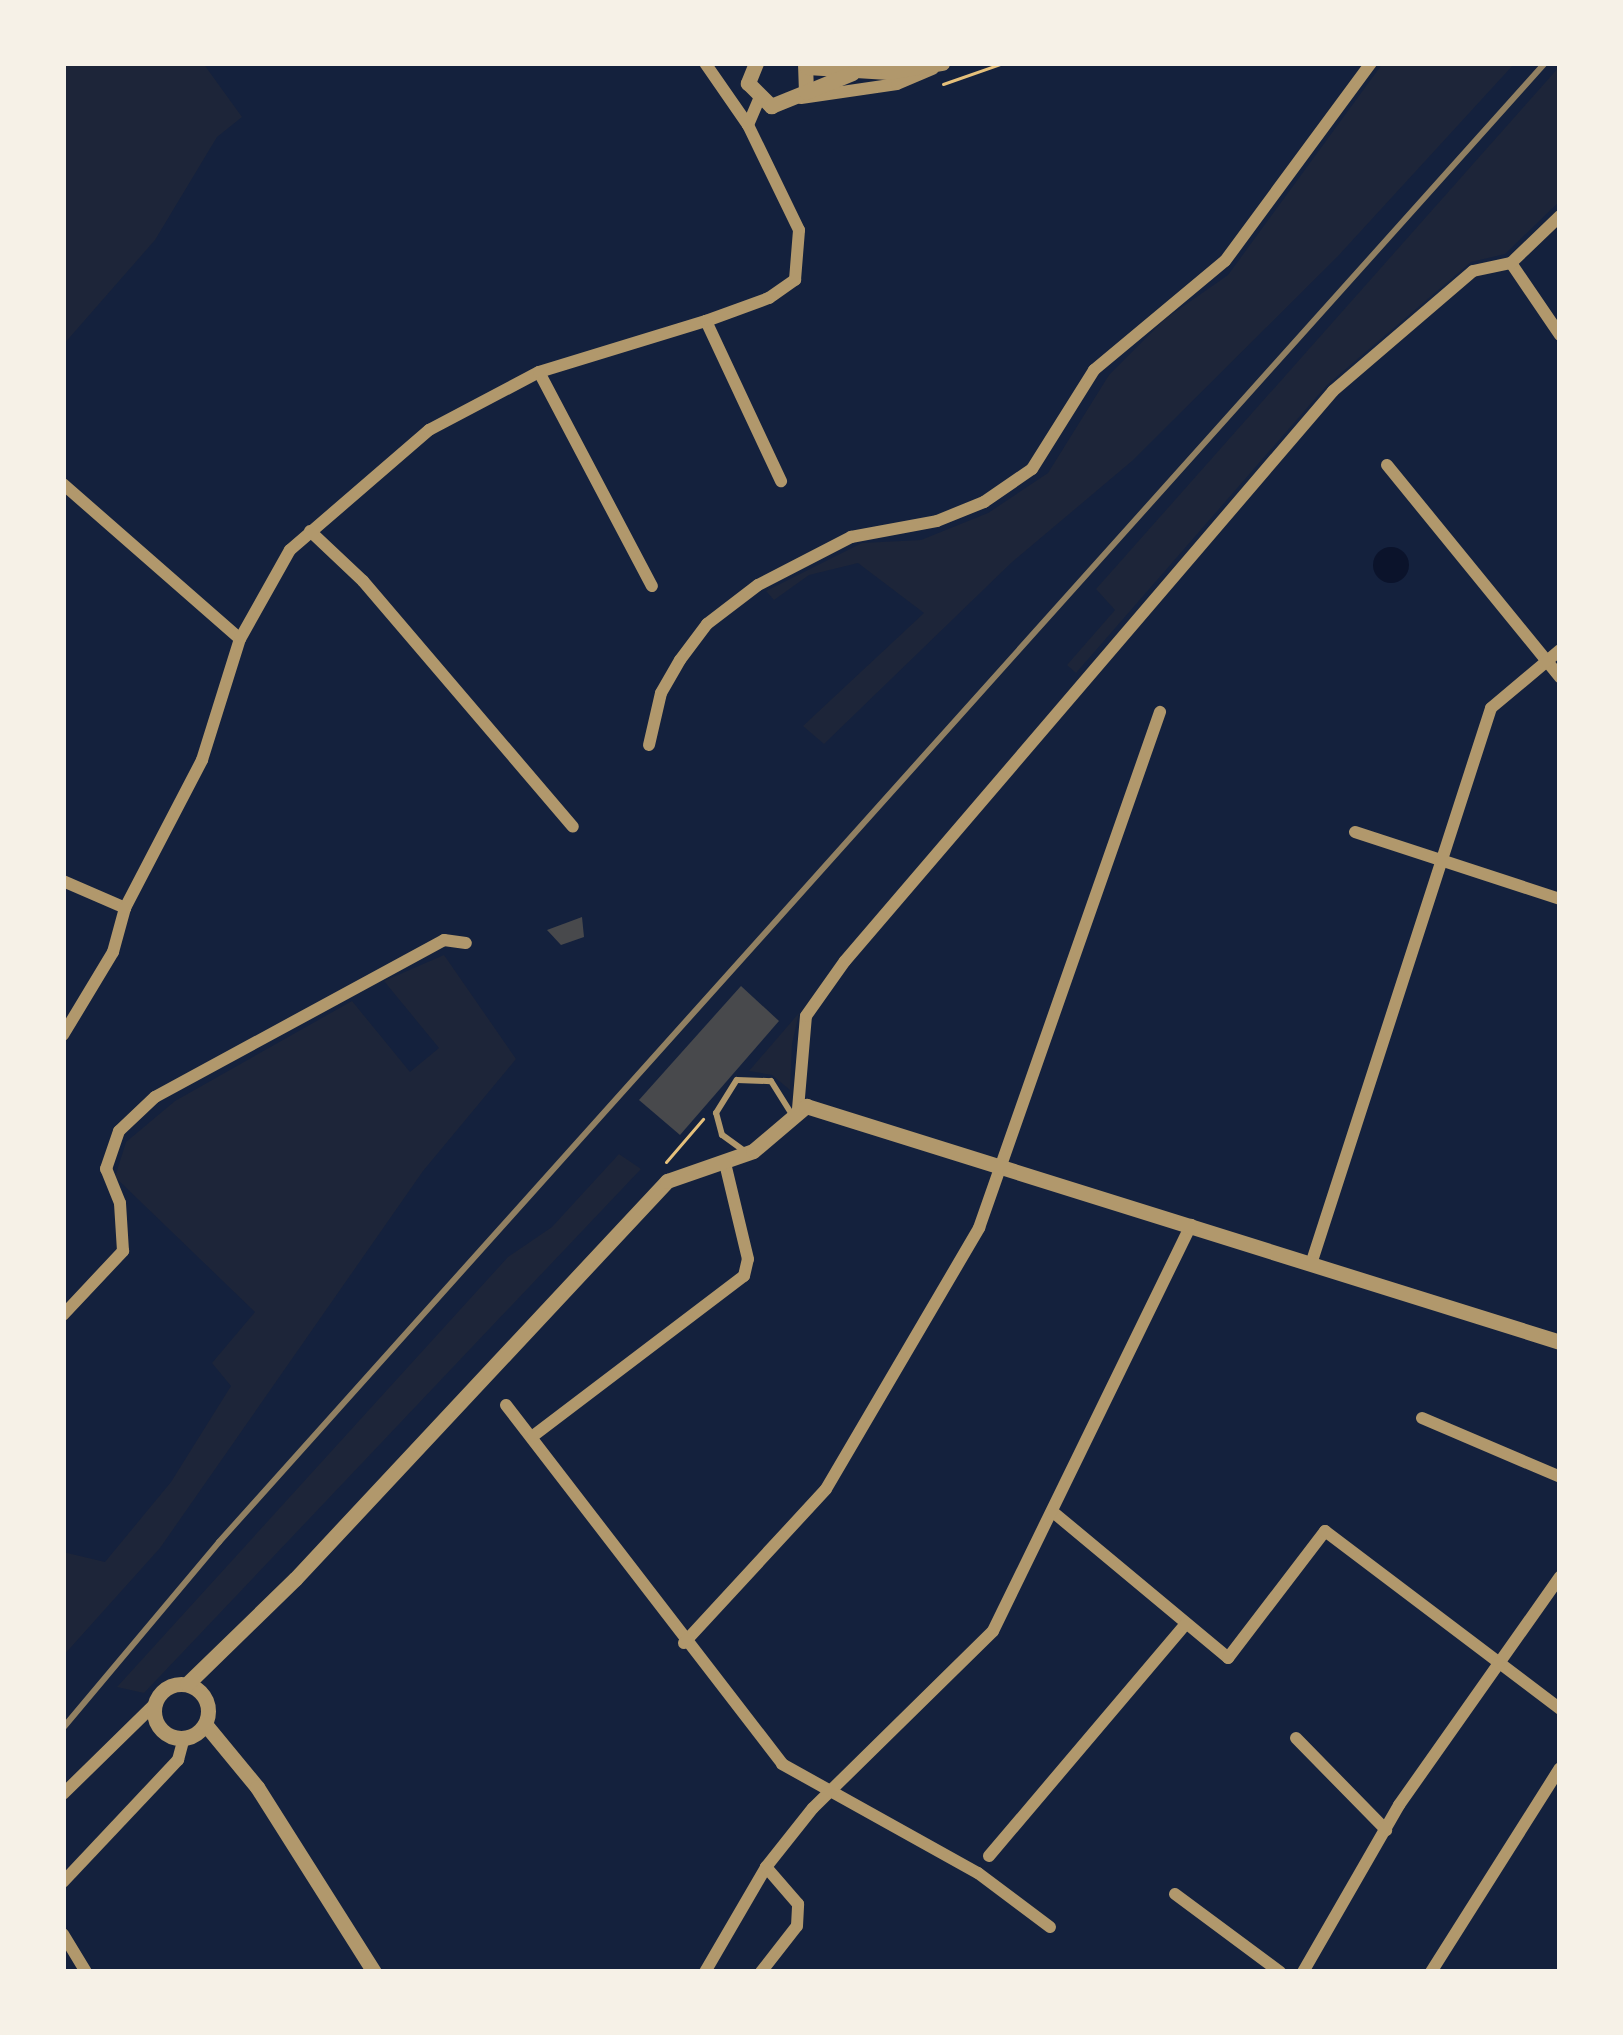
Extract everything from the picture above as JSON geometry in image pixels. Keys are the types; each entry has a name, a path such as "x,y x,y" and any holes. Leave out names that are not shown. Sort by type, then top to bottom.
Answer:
{"street":[{"path":"63,1035 113,952 125,908 202,760 239,639 262,588 310,531 429,430 539,372 770,298 795,280 803,245 748,125 704,63"},
{"path":"804,95 805,65 852,73 944,63"},
{"path":"804,95 897,84 944,63"},
{"path":"649,745 661,693 680,660 707,624 758,585 851,537 937,521 984,502 1031,469 1094,370 1225,261 1371,63"},
{"path":"748,67 759,99 771,106 852,73"},
{"path":"748,125 759,99"},
{"path":"794,1111 801,1032 845,961 1333,391 1473,271 1511,263 1560,215"},
{"path":"1511,263 1560,335"},
{"path":"706,321 781,481"},
{"path":"539,372 652,586"},
{"path":"1388,465 1560,677"},
{"path":"63,484 239,639"},
{"path":"310,531 363,580 573,827"},
{"path":"1312,1261 1491,708 1560,650"},
{"path":"683,1643 826,1490 940,1302 1005,1165 1160,712"},
{"path":"1355,832 1560,899"},
{"path":"63,881 125,908"},
{"path":"63,1315 123,1251 120,1203 106,1168 119,1131 155,1097 444,940 466,943"},
{"path":"63,1794 170,1686 187,1684 667,1181 695,1165 725,1163 753,1151 794,1111 814,1107 1560,1342"},
{"path":"532,1436 744,1276 748,1259 725,1163"},
{"path":"705,1972 766,1867 832,1791 993,1631 1191,1225"},
{"path":"506,1405 683,1643 782,1764 978,1873 1050,1927"},
{"path":"1421,1418 1560,1477"},
{"path":"1053,1512 1228,1658 1325,1531 1560,1709"},
{"path":"1303,1972 1385,1830 1560,1577"},
{"path":"989,1856 1186,1624"},
{"path":"187,1684 206,1699 205,1724 257,1787 374,1972"},
{"path":"154,1706 160,1730 184,1738"},
{"path":"63,1882 178,1760 184,1738 205,1724"},
{"path":"1296,1738 1385,1830"},
{"path":"1430,1972 1560,1768"},
{"path":"761,1972 797,1926 798,1904 766,1867"},
{"path":"1175,1894 1280,1972"},
{"path":"63,1934 86,1972"}],"lane":[{"path":"753,1151 722,1135 718,1101 737,1080 760,1077 781,1089 794,1111"}],"path":[{"path":"667,1181 660,1168 718,1101"}],"shaded area":[{"path":"63,63 203,63 242,117 217,137 155,240 63,345"},
{"path":"1383,63 1515,63 1338,256 1132,461 1011,563 824,744 803,726 924,613 858,563 809,575 774,600 766,591 862,543 921,540 988,513 1048,473 1109,375 1165,319 1228,275"},
{"path":"1560,66 1560,201 1505,254 1471,262 1327,385 1076,673 1067,665 1115,610 1096,589"},
{"path":"1391,547 1404,552 1409,565 1404,578 1391,583 1378,578 1373,565 1378,552"},
{"path":"444,955 516,1059 423,1171 160,1548 63,1656 63,1552 105,1562 171,1482 231,1386 212,1363 255,1312 115,1177 126,1142 175,1101 352,1001 410,1072 439,1048 384,981"},
{"path":"799,1013 790,1090 772,1075 749,1071"},
{"path":"619,1154 641,1169 144,1693 117,1687 508,1257 552,1227"}],"building":[{"path":"582,917 584,937 561,945 547,930"},
{"path":"741,986 779,1021 680,1135 639,1100"}],"railway":[{"path":"63,1728 219,1542 1545,63"}]}
